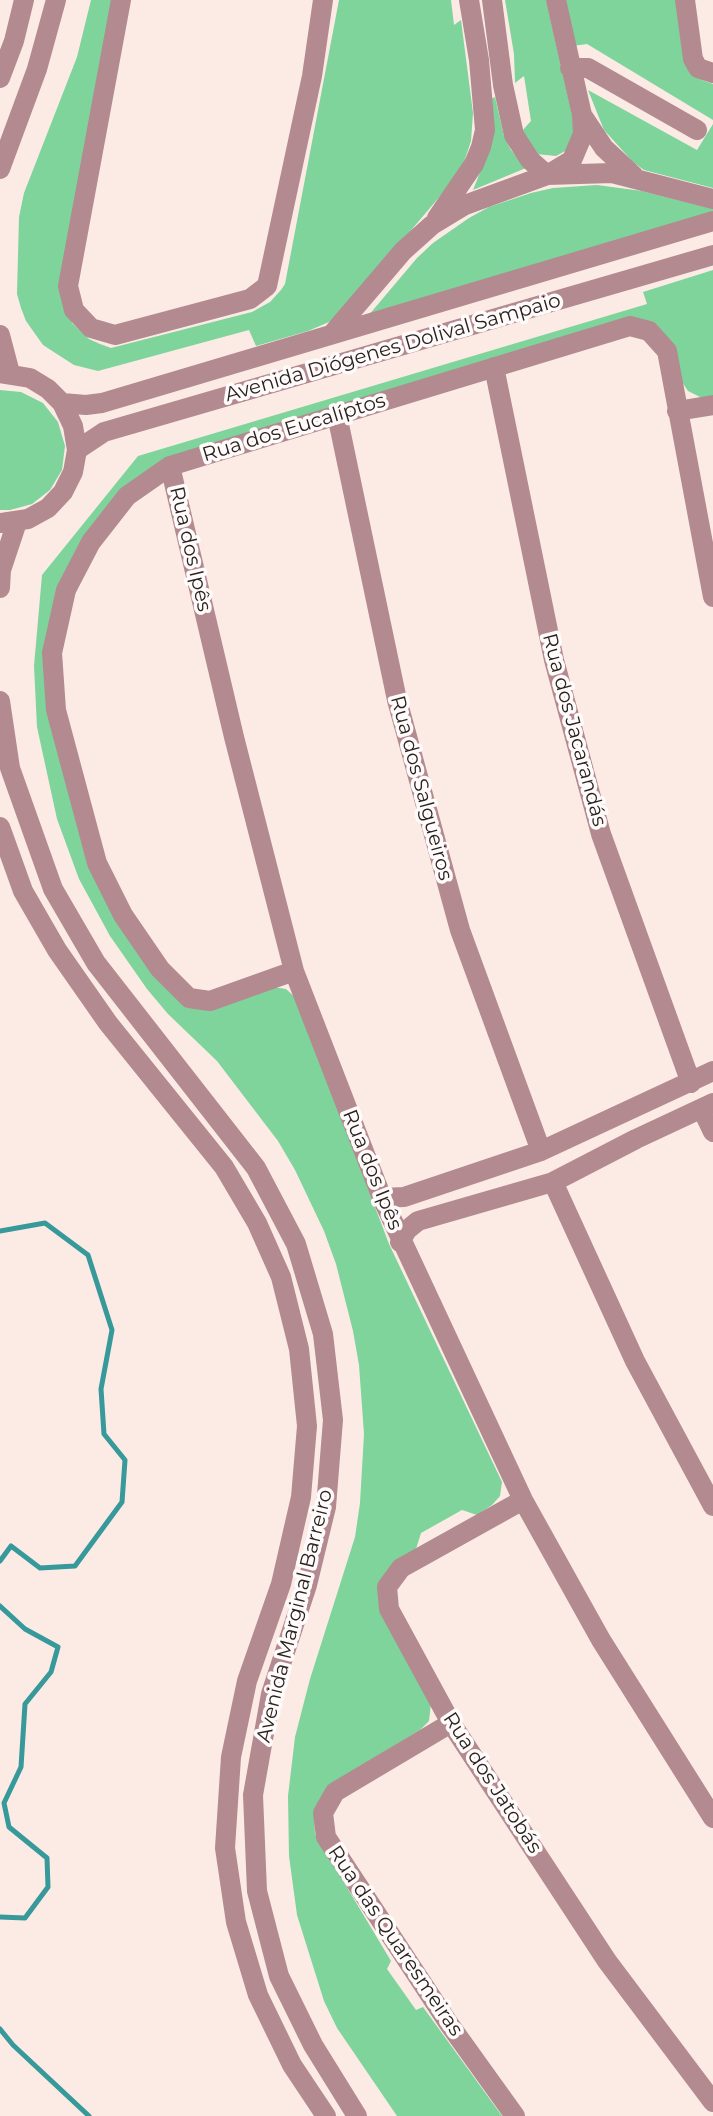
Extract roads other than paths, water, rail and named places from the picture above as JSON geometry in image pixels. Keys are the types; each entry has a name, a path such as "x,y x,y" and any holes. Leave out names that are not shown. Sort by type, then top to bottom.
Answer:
{"street":[{"path":"0,78 14,41 24,0"},
{"path":"0,169 37,69 56,0"},
{"path":"121,0 68,286 74,310 91,328 115,335 250,299 267,286 312,76 323,0"},
{"path":"432,225 453,197 481,147 485,130 479,60 469,1 492,0 503,85 514,135 530,160 547,175 564,167 577,152 583,134 582,115 556,0"},
{"path":"685,0 693,59 698,68 713,73"},
{"path":"570,68 588,68 697,130"},
{"path":"481,89 503,85"},
{"path":"582,115 610,154 640,181"},
{"name":"Avenida Diógenes Dolival Sampaio","path":"333,333 403,251 432,225 465,205 547,175 612,173 713,199"},
{"name":"Avenida Diógenes Dolival Sampaio","path":"62,403 102,403 713,221"},
{"name":"Avenida Diógenes Dolival Sampaio","path":"77,450 104,432 713,255"},
{"name":"Rua dos Eucalíptos","path":"294,971 210,1001 189,998 160,969 123,915 97,863 56,710 52,653 66,590 91,542 127,496 170,466 630,326 649,331 667,351 677,411"},
{"path":"0,335 5,373 30,378 48,389 62,403 73,426 77,450 73,472 63,492 48,508 8,523 0,588"},
{"name":"Rua dos Jacarandás","path":"494,367 554,660 597,819 691,1083"},
{"path":"713,405 677,411 713,597"},
{"name":"Rua dos Salgueiros","path":"337,415 397,700 460,930 541,1151"},
{"name":"Rua dos Ipês","path":"170,466 234,737 294,971 382,1198 523,1500 601,1640 713,1818"},
{"name":"Avenida Marginal Barreiro","path":"0,701 10,768 53,889 96,963 256,1168 296,1244 323,1334 333,1420 326,1507 307,1585 271,1694 253,1795 257,1891 279,1976 313,2045 357,2116"},
{"name":"Avenida Marginal Barreiro","path":"0,827 23,891 57,950 108,1023 224,1167 257,1223 281,1277 299,1349 307,1426 301,1497 281,1584 247,1681 231,1757 225,1848 236,1922 258,1995 292,2065 326,2116"},
{"path":"382,1198 404,1197 541,1151 713,1071"},
{"path":"400,1242 407,1230 418,1221 553,1182 707,1106 713,1132"},
{"path":"622,1114 624,1128 636,1139"},
{"path":"553,1182 635,1361 713,1506"},
{"name":"Rua dos Jatobás","path":"523,1500 401,1568 387,1587 389,1609 451,1723 607,1961 713,2102"},
{"name":"Rua das Quaresmeiras","path":"451,1723 335,1792 323,1813 326,1837 449,2024 515,2116"}],"waterway":[{"path":"0,1231 45,1223 88,1255 112,1330 101,1389 104,1434 125,1460 122,1502 75,1566 40,1568 11,1546 0,1561"},
{"path":"0,1606 25,1629 58,1647 51,1672 25,1704 21,1767 4,1803 9,1827 47,1858 48,1887 25,1918 0,1917"},
{"path":"0,2029 89,2116"}]}
